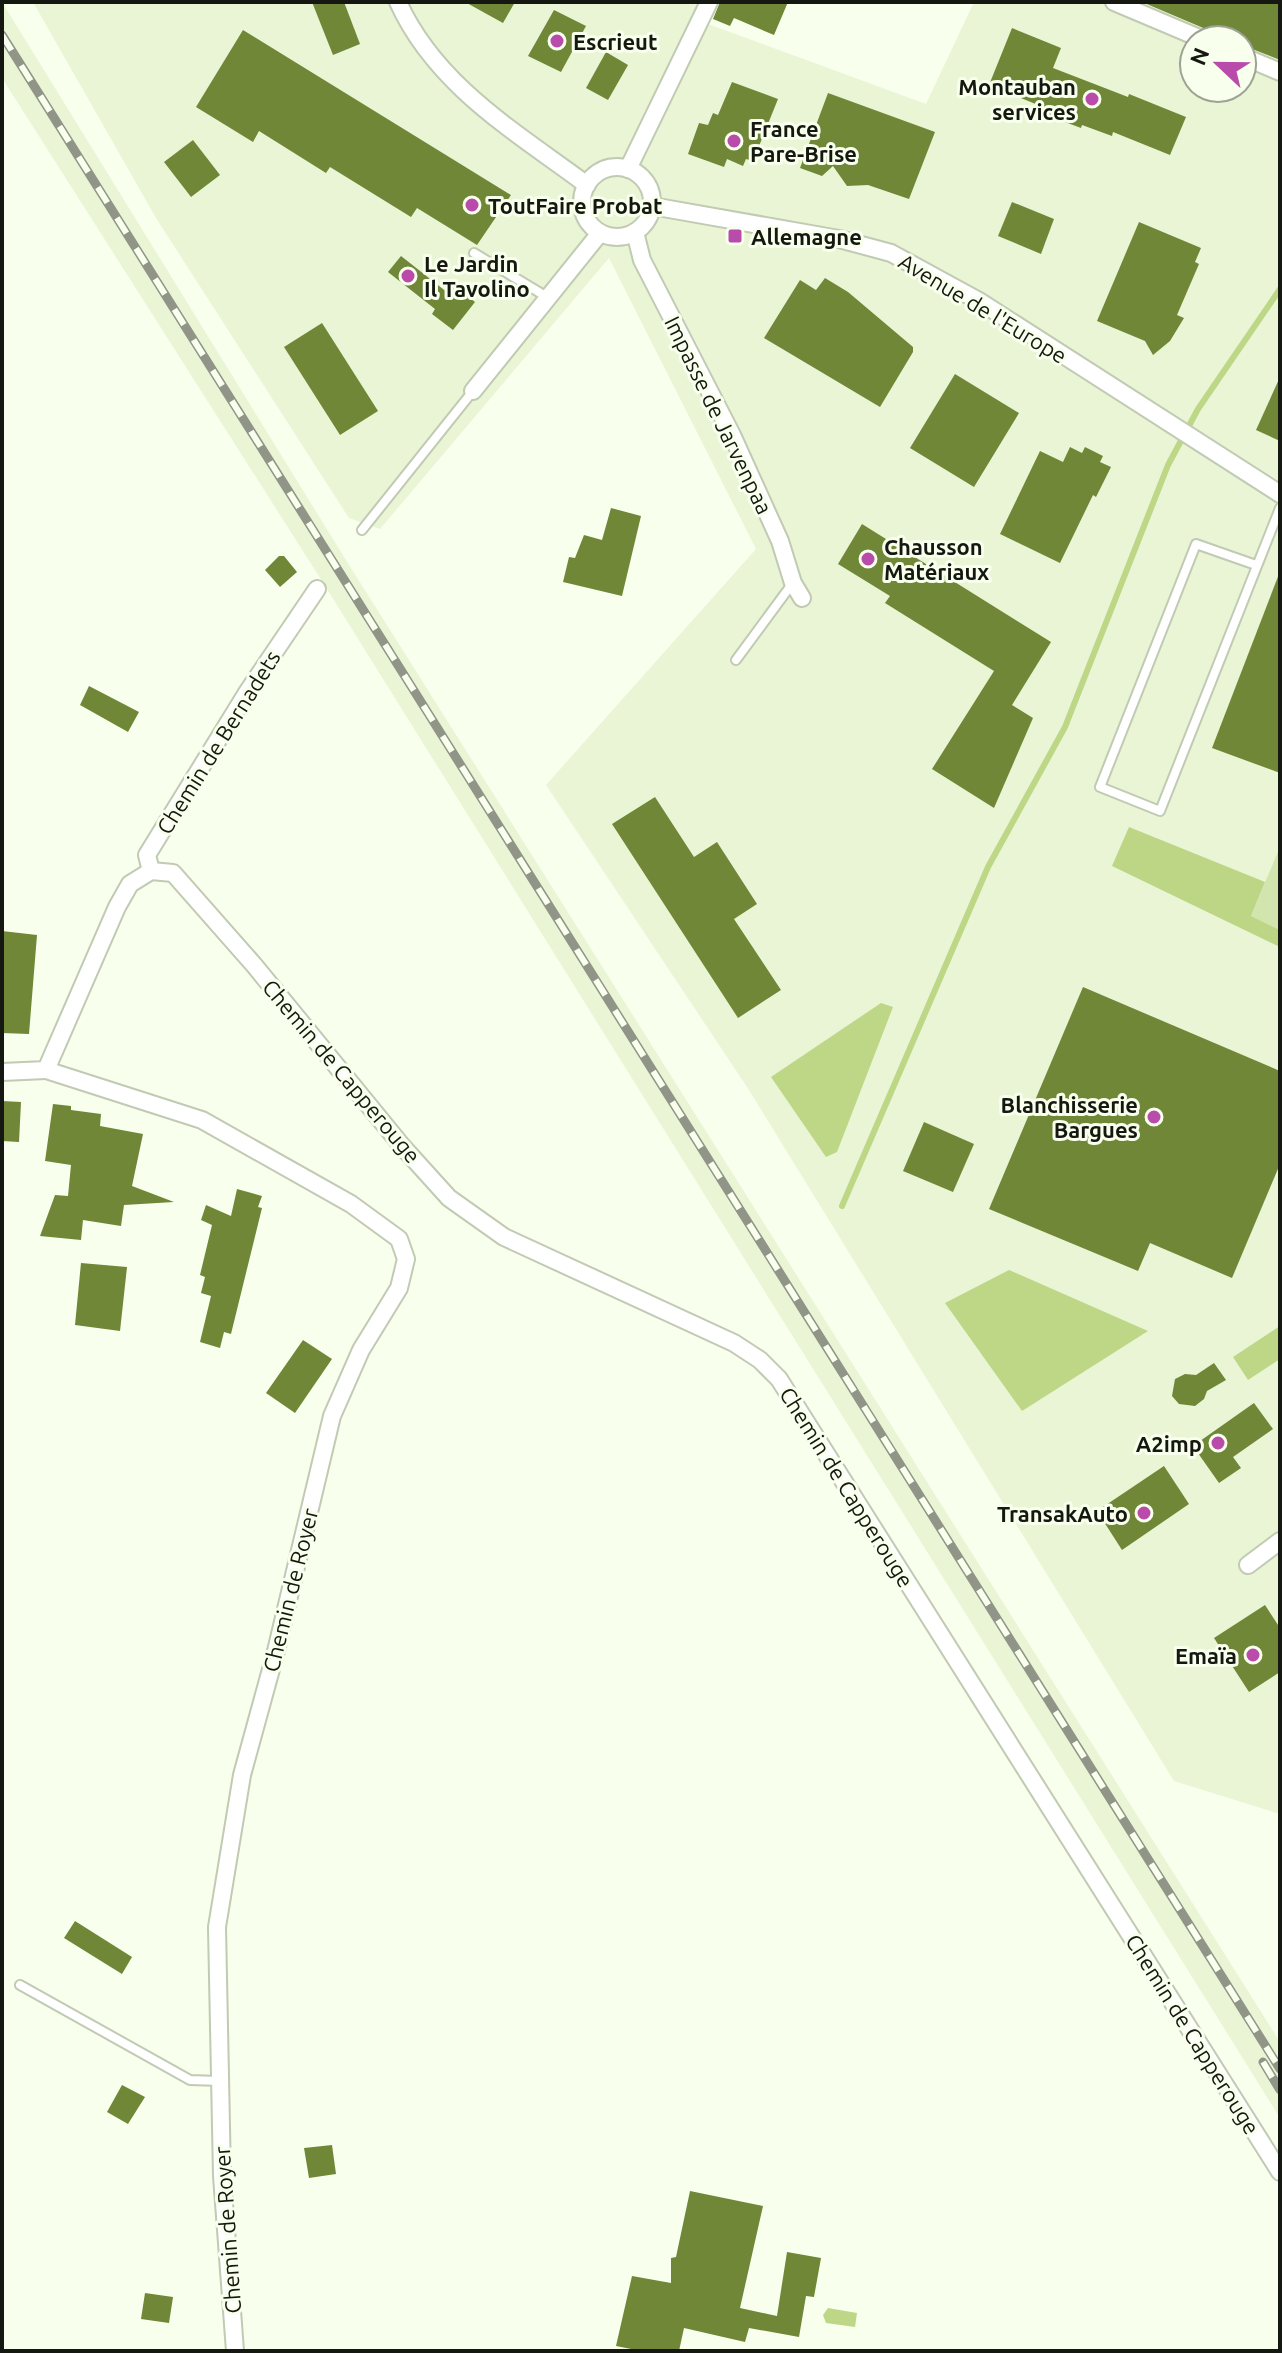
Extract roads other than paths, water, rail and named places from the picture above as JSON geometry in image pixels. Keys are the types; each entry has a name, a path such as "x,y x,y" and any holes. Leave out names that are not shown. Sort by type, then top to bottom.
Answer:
{"street":[{"path":"398,2 409,27 451,80 478,105 587,185"},
{"path":"628,169 709,2"},
{"path":"1114,2 1178,29"},
{"path":"1258,63 1280,72"},
{"path":"619,167 628,169 646,183 651,194 652,206 644,225 635,232 618,237 600,233 586,217 583,195 587,185 601,172 619,167"},
{"name":"Avenue de l'Europe","path":"652,206 839,239 891,253 968,294 1280,494"},
{"name":"Impasse de Jarvenpaa","path":"635,232 642,260 732,435 802,598"},
{"path":"473,391 600,233"},
{"name":"Chemin de Bernadets","path":"151,871 147,855 248,691 317,589"},
{"path":"2,1072 46,1070 117,907 130,884 151,871"},
{"name":"Chemin de Capperouge","path":"151,871 173,873 449,1198 504,1237 734,1343 760,1360 779,1379 1280,2172"},
{"name":"Chemin de Royer","path":"46,1070 202,1120 351,1204 399,1239 406,1259 399,1288 361,1350 332,1416 276,1651 242,1775 217,1927 222,2176 235,2351"},
{"path":"1248,1565 1280,1541"}],"lane":[{"path":"474,253 547,297"},
{"path":"362,530 473,391"},
{"path":"1256,565 1196,544 1100,787 1160,811 1280,508"},
{"path":"736,660 793,583"},
{"path":"20,1985 190,2080 221,2081"}],"waterway":[{"path":"842,1206 988,867 1065,727 1168,465 1198,409 1280,289"}],"railway":[{"path":"2,35 1280,2069"},
{"path":"1263,2062 1280,2090"}],"place":[{"name":"Escrieut","path":"557,41"},
{"name":"Montauban services","path":"1092,99"},
{"name":"France Pare-Brise","path":"734,141"},
{"name":"ToutFaire Probat","path":"472,205"},
{"name":"Allemagne","path":"735,236"},
{"name":"Le Jardin Il Tavolino","path":"408,276"},
{"name":"Chausson Matériaux","path":"868,559"},
{"name":"Blanchisserie Bargues","path":"1154,1117"},
{"name":"A2imp","path":"1218,1443"},
{"name":"TransakAuto","path":"1144,1513"},
{"name":"Emaïa","path":"1253,1655"}]}
